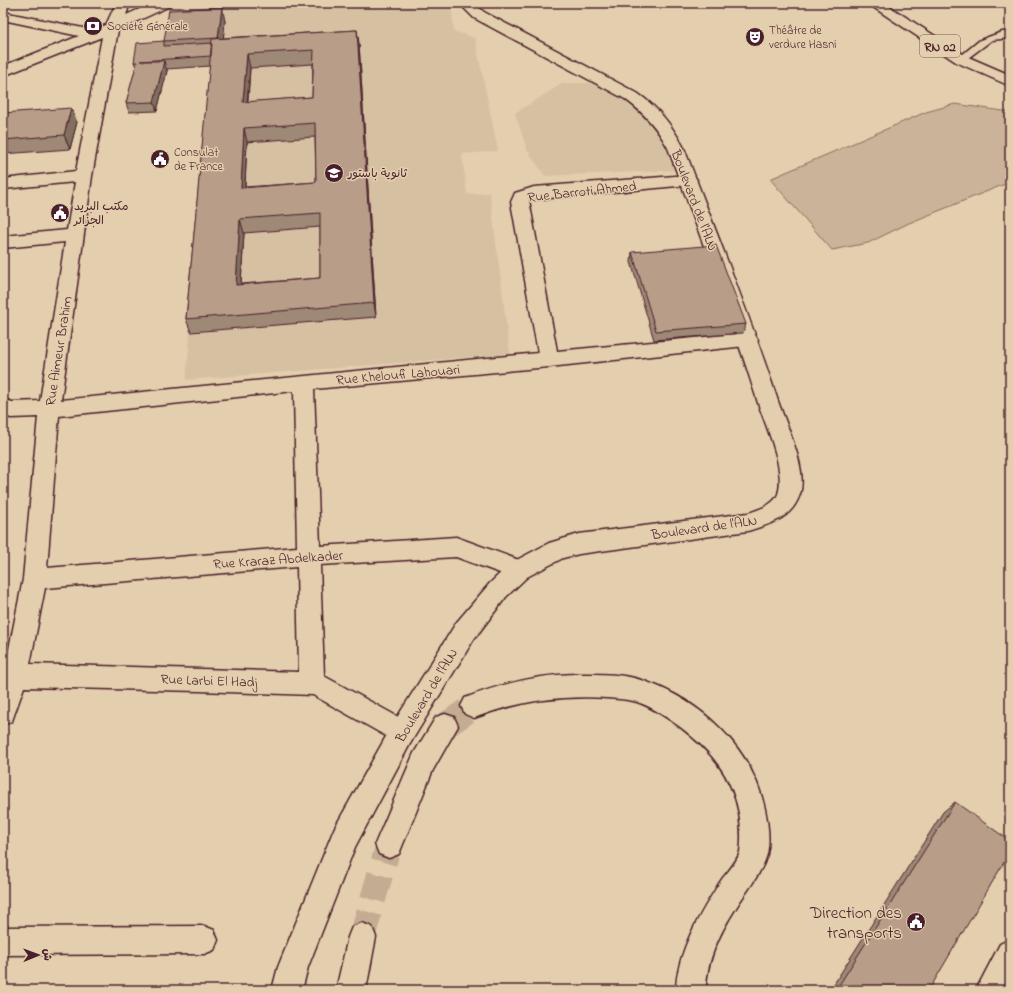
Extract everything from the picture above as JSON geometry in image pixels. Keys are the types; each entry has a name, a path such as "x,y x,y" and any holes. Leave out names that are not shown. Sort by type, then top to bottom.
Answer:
{"street":[{"name":"Rue Aimeur Brahim","path":"3,712 9,675 35,579 49,409 76,235 103,31 119,15 123,3"},
{"path":"3,71 103,31 166,3"},
{"name":"Boulevard de l'ALN","path":"287,990 293,967 344,839 402,733 465,631 498,590 519,570 557,550 579,544 748,522 766,517 783,507 790,493 791,476 788,459 748,340 670,135 648,107 631,96 479,15 466,3"},
{"name":"RN 02","path":"874,3 961,59 1010,81"},
{"path":"3,16 103,31"},
{"path":"3,184 84,176"},
{"name":"Rue Barroti Ahmed","path":"549,360 520,202 521,197 534,193 688,180"},
{"path":"3,242 76,235"},
{"name":"Rue Kheloufi Lahouari","path":"3,408 11,410 49,409 304,382 748,340"},
{"path":"304,382 312,684"},
{"name":"Rue Kraraz Abdelkader","path":"35,579 309,556 456,547 519,570"},
{"name":"Rue Larbi El Hadj","path":"9,675 199,679 316,684 402,733"},
{"path":"474,706 500,695 549,686 593,685 642,692 664,702 689,718 710,735 729,756 744,781 751,806 755,833 752,860 735,885 700,947 690,982 690,990"},
{"path":"389,844 423,762 445,726"},
{"path":"351,990 362,937"},
{"path":"3,941 204,940"},
{"path":"991,990 1010,954"}],"lane":[{"path":"961,59 990,36 1001,34 1010,35"}],"shaded area":[{"name":"ثانوية باستور","path":"219,3 451,3 454,31 475,38 498,151 462,154 467,194 490,193 510,354 186,380"},
{"path":"563,83 599,83 648,107 684,170 545,176 527,150 515,113"},
{"path":"955,104 1010,112 1010,182 909,223 868,243 832,250 770,179 926,112"}],"building":[{"path":"222,7 218,38 164,41 169,10"},
{"path":"357,30 374,303 186,319 212,39","holes":["314,50 312,97 243,102 247,54","315,123 316,182 241,188 244,128","320,213 320,278 236,285 240,219"]},
{"path":"164,41 164,46 212,43 211,56 140,61 164,61 154,102 126,103 137,62 134,62 137,43"},
{"path":"71,108 64,135 3,140 3,113"},
{"path":"716,245 746,324 656,331 632,252"},
{"name":"Direction des transports","path":"955,802 1010,841 1010,852 929,990 836,990"}],"tunnel":[{"path":"445,726 474,706"},
{"path":"362,937 389,844"}],"place":[{"name":"Société Générale","path":"93,26"},
{"name":"Théâtre de verdure Hasni","path":"755,37"},
{"name":"Consulat de France","path":"160,159"},
{"name":"ثانوية باستور","path":"334,173"},
{"name":"مكتب البريد الجزائر","path":"60,213"},
{"name":"Direction des transports","path":"916,922"}]}
